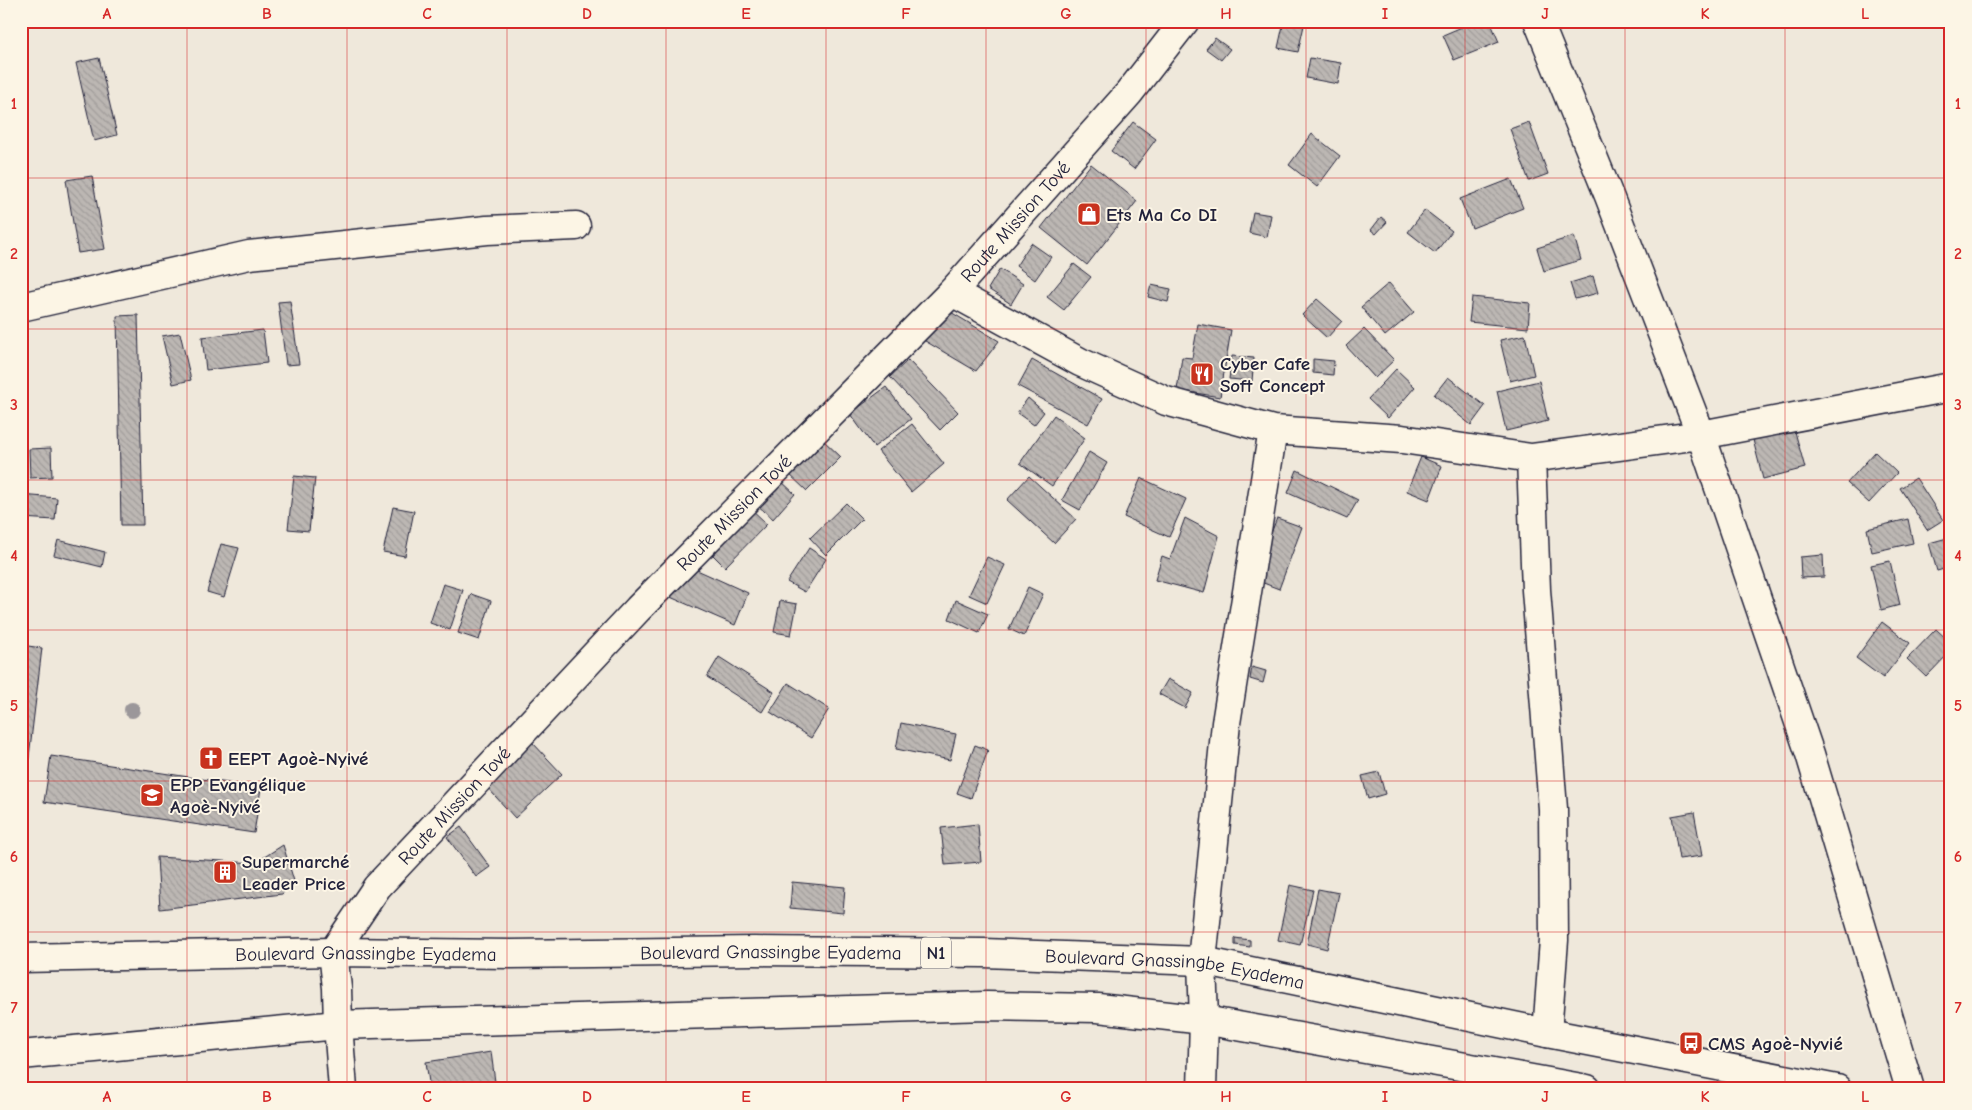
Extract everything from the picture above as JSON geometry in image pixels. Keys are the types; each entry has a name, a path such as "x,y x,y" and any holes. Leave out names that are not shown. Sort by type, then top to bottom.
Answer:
{"main road":[{"name":"Route Mission Tové","path":"333,952 377,887 638,609 952,292 1123,100 1185,21"},
{"path":"1538,21 1609,196 1701,435 1810,754 1910,1089"},
{"path":"21,307 249,255 487,230 576,226"},
{"path":"952,292 1080,362 1166,401 1273,430 1402,439 1531,458 1701,435 1951,387"},
{"path":"1202,1089 1204,1020 1202,961 1226,723 1273,430"},
{"path":"1531,458 1536,590 1553,810 1554,940 1547,1033"},
{"name":"Boulevard Gnassingbe Eyadema","path":"21,958 333,952 511,954 754,951 984,953 1202,961 1547,1033 1837,1089"},
{"path":"333,952 343,1089"},
{"path":"21,1055 338,1025 987,1006 1098,1008 1204,1020 1587,1089"}],"building":[{"path":"1284,21 1305,21 1298,52 1278,48"},
{"path":"1476,21 1490,21 1499,42 1454,60 1443,35"},
{"path":"1215,38 1230,49 1221,60 1206,49"},
{"path":"99,58 117,135 94,141 76,63"},
{"path":"1310,58 1341,63 1338,84 1306,78"},
{"path":"1133,122 1156,139 1134,169 1111,151"},
{"path":"1529,122 1548,174 1529,181 1510,129"},
{"path":"1312,134 1340,156 1317,187 1289,165"},
{"name":"Ets Ma Co DI","path":"1091,164 1137,201 1087,265 1041,228"},
{"path":"92,176 105,249 78,253 66,180"},
{"path":"1511,179 1523,208 1472,228 1460,199"},
{"path":"1425,210 1452,231 1435,253 1408,232"},
{"path":"1253,212 1271,215 1267,237 1249,233"},
{"path":"1381,217 1387,222 1376,234 1371,230"},
{"path":"1574,236 1581,260 1544,271 1537,248"},
{"path":"1031,243 1051,257 1035,280 1016,266"},
{"path":"1074,264 1091,277 1064,310 1047,297"},
{"path":"1000,269 1023,284 1011,304 988,289"},
{"path":"1593,276 1598,293 1575,299 1570,283"},
{"path":"1389,283 1414,312 1385,336 1361,307"},
{"path":"1151,285 1171,289 1168,302 1148,297"},
{"path":"1472,297 1530,303 1528,328 1469,322"},
{"path":"1317,299 1342,321 1327,338 1302,315"},
{"path":"290,301 299,364 286,365 278,302"},
{"path":"949,311 999,341 976,371 920,338"},
{"path":"138,315 143,525 121,525 117,316"},
{"name":"Cyber Cafe Soft Concept","path":"1198,324 1231,330 1220,397 1177,390 1182,357 1192,358"},
{"path":"1364,329 1394,360 1375,378 1346,346"},
{"path":"263,330 267,363 206,370 202,337"},
{"path":"180,333 191,380 173,384 162,336"},
{"path":"1525,335 1534,375 1510,381 1500,340"},
{"path":"1232,356 1254,358 1252,381 1229,379"},
{"path":"1313,359 1334,361 1333,375 1313,373"},
{"path":"908,360 958,412 940,430 890,377"},
{"path":"1032,360 1102,399 1088,424 1018,386"},
{"path":"1396,369 1415,387 1388,418 1368,399"},
{"path":"1448,377 1485,406 1471,425 1434,395"},
{"path":"1539,381 1548,421 1506,431 1497,391"},
{"path":"886,387 911,419 874,447 850,414"},
{"path":"1028,398 1044,412 1034,425 1017,413"},
{"path":"1054,415 1085,438 1052,486 1020,463"},
{"path":"1792,421 1805,468 1763,479 1751,432"},
{"path":"912,424 944,464 911,492 878,451"},
{"path":"822,439 841,457 807,491 788,473"},
{"path":"51,448 52,477 30,478 29,449"},
{"path":"1089,452 1107,463 1080,510 1062,500"},
{"path":"1875,452 1897,473 1869,503 1847,483"},
{"path":"1421,457 1442,466 1429,500 1407,491"},
{"path":"1297,470 1358,500 1347,519 1288,493"},
{"path":"294,476 315,478 309,531 288,529"},
{"path":"1029,476 1076,519 1054,543 1007,500"},
{"path":"1141,478 1186,499 1169,537 1124,517"},
{"path":"1916,478 1943,520 1927,530 1900,488"},
{"path":"779,479 795,494 773,519 756,504"},
{"path":"21,495 57,498 55,520 21,518"},
{"path":"846,503 862,519 826,555 810,538"},
{"path":"747,505 767,524 725,567 706,548"},
{"path":"393,507 414,511 405,556 383,552"},
{"path":"1185,518 1219,536 1204,593 1155,580 1162,556 1170,559"},
{"path":"1277,518 1302,527 1279,589 1253,579"},
{"path":"1908,519 1913,543 1872,552 1867,529"},
{"path":"1951,537 1951,567 1937,571 1929,543"},
{"path":"58,540 105,552 102,567 54,555"},
{"path":"221,544 239,548 224,597 207,592"},
{"path":"809,548 826,559 805,592 787,582"},
{"path":"1823,555 1824,577 1801,578 1800,557"},
{"path":"987,557 1005,565 987,603 969,595"},
{"path":"1890,561 1900,605 1881,610 1871,565"},
{"path":"686,565 748,593 735,625 668,596"},
{"path":"443,584 463,590 450,630 430,623"},
{"path":"1028,587 1043,594 1024,636 1009,629"},
{"path":"471,594 491,601 479,640 458,633"},
{"path":"956,600 988,614 979,633 949,619"},
{"path":"780,601 797,604 791,635 774,632"},
{"path":"1882,622 1910,643 1883,678 1856,658"},
{"path":"1936,629 1951,643 1951,651 1926,677 1907,659"},
{"path":"21,645 42,648 23,807 21,807"},
{"path":"719,657 774,692 762,712 707,677"},
{"path":"1252,667 1266,671 1263,683 1250,679"},
{"path":"1168,679 1193,693 1185,708 1159,694"},
{"path":"788,683 829,709 811,738 770,712"},
{"path":"901,723 956,734 950,760 896,749"},
{"path":"532,742 562,774 515,818 486,786"},
{"path":"975,745 988,750 971,798 957,793"},
{"name":"EPP Evangélique Agoè-Nyivé","path":"51,756 261,788 254,833 44,802"},
{"path":"1379,772 1385,794 1368,799 1362,776"},
{"path":"1694,812 1702,856 1679,859 1672,816"},
{"path":"978,824 981,862 945,865 941,828"},
{"path":"461,827 490,867 476,877 447,837"},
{"name":"Supermarché Leader Price","path":"283,845 294,881 282,894 160,909 157,857 255,863"},
{"path":"792,882 845,887 843,913 790,908"},
{"path":"1290,885 1313,890 1300,945 1278,940"},
{"path":"1318,889 1339,893 1327,949 1307,944"},
{"path":"1235,938 1250,940 1250,947 1235,945"},
{"path":"491,1052 496,1089 430,1089 426,1062"}],"place":[{"name":"Ets Ma Co DI","path":"1089,214"},
{"name":"Cyber Cafe Soft Concept","path":"1202,374"},
{"name":"EEPT Agoè-Nyivé","path":"211,758"},
{"name":"EPP Evangélique Agoè-Nyivé","path":"152,795"},
{"name":"Supermarché Leader Price","path":"225,872"},
{"name":"CMS Agoè-Nyvié","path":"1691,1043"}]}
